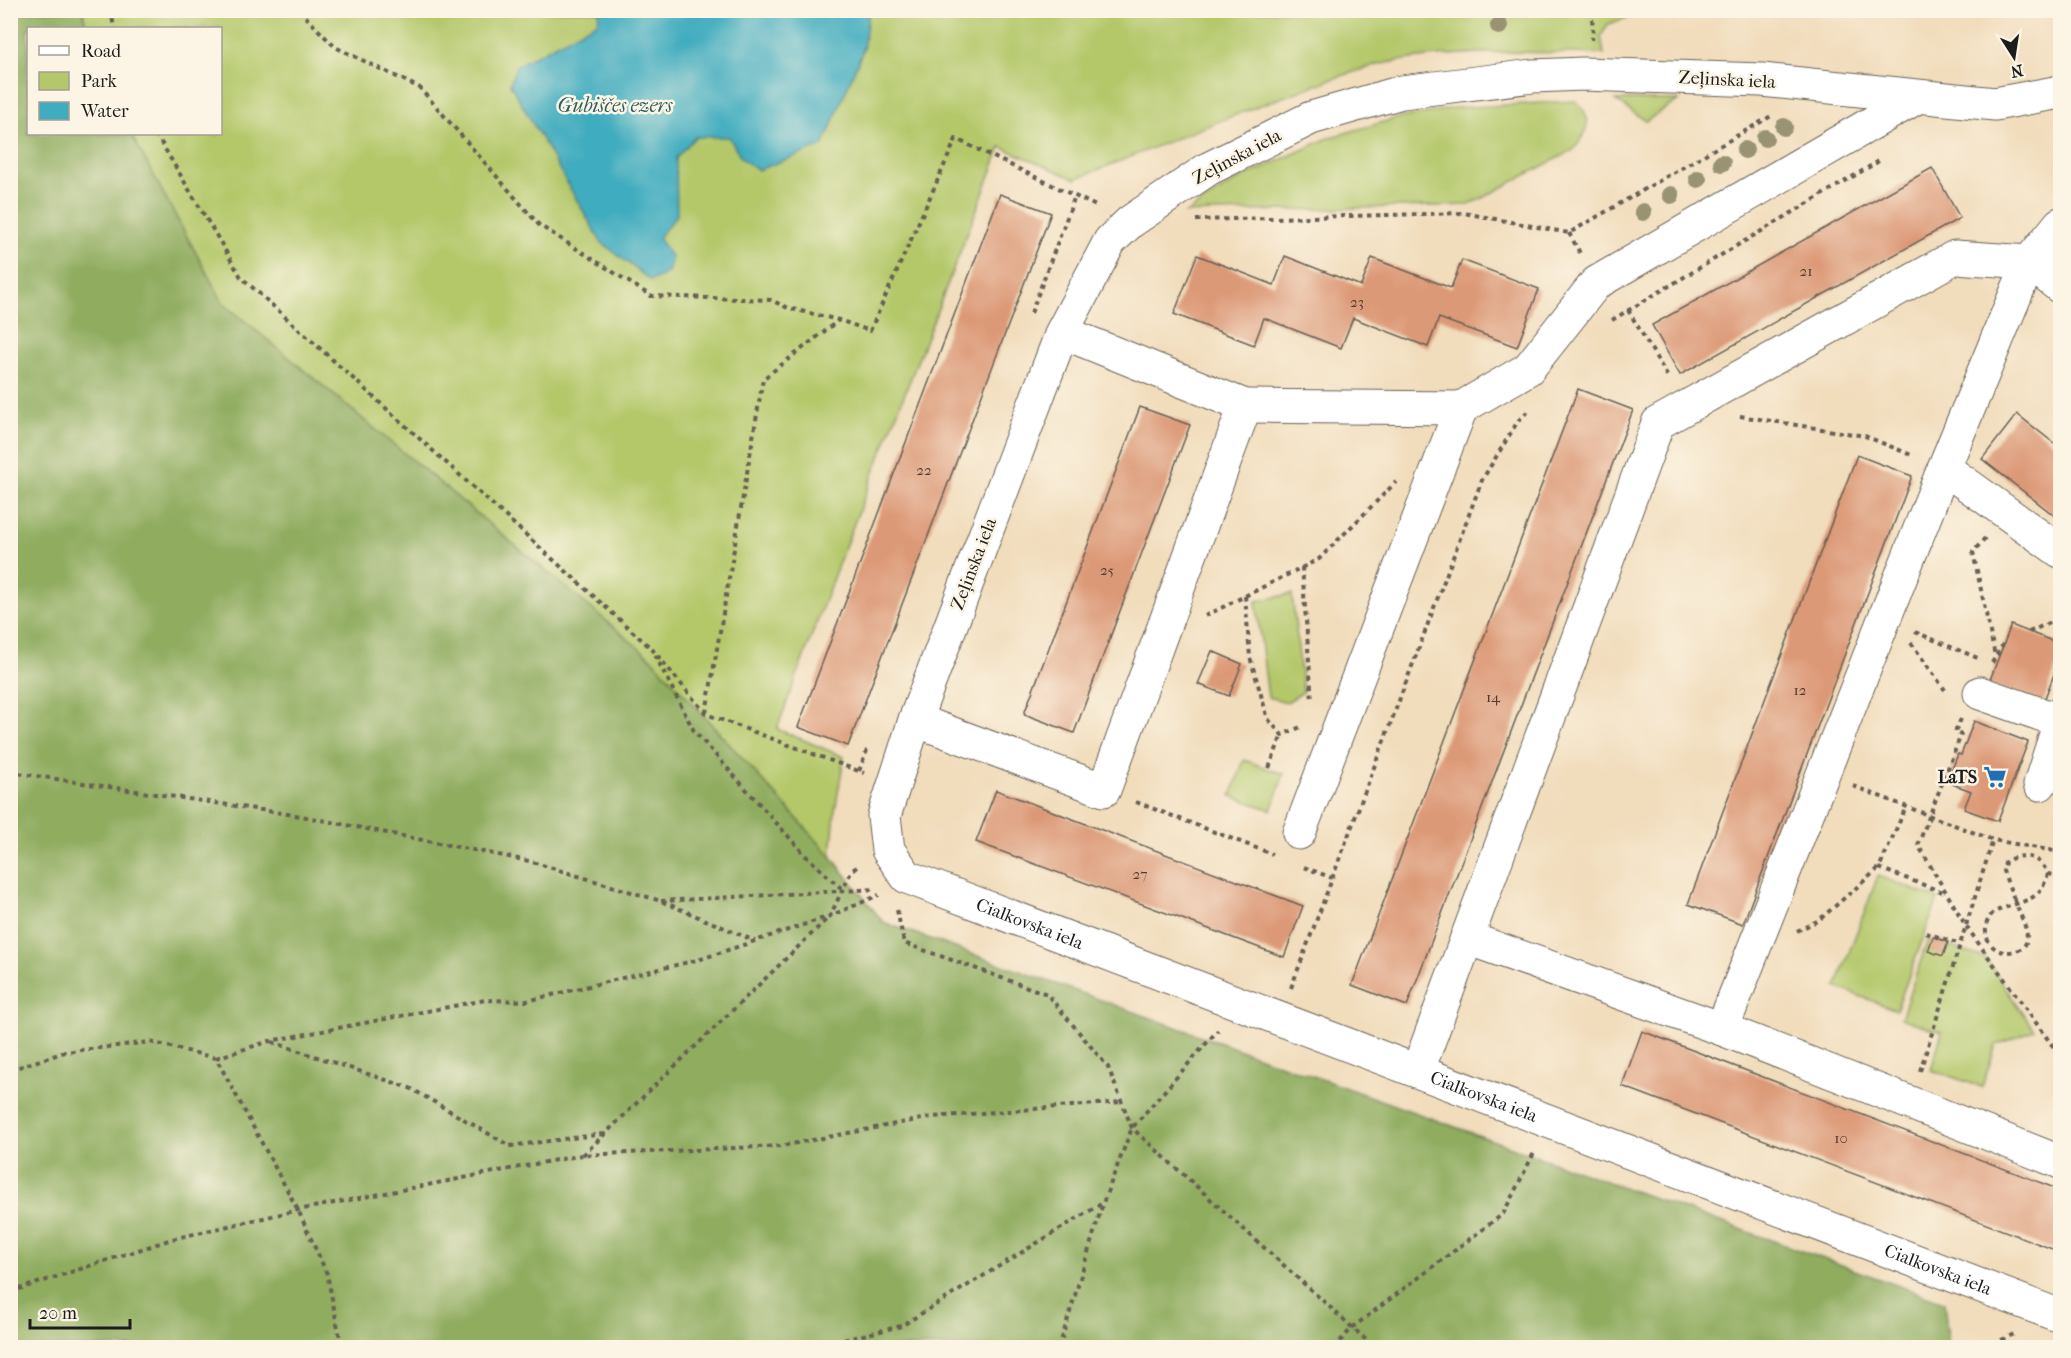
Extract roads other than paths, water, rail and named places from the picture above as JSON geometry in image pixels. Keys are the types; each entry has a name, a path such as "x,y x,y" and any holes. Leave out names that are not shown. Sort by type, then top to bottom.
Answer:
{"street":[{"name":"Zeļinska iela","path":"900,883 888,850 884,816 915,720 1062,332 1110,241 1130,222 1208,169 1311,118 1402,92 1533,76 1583,74 1762,80 1995,104 2061,92"},
{"path":"1062,332 1245,406 1461,408 1528,369 1596,283 1917,97"},
{"path":"1722,1029 1823,774 1893,618 1944,468 2028,262 2061,224"},
{"path":"1418,1070 1658,423 1955,257 2028,262 2061,287"},
{"path":"915,720 1104,790 1245,406"},
{"path":"1288,845 1325,727 1436,473 1461,408"},
{"path":"1944,468 2061,551"},
{"path":"1974,684 2061,722 2040,784"},
{"name":"Cialkovska iela","path":"900,883 1418,1070 2061,1316"},
{"path":"1467,938 1722,1029 2061,1162"}],"water":[{"name":"Gubiščes ezers","path":"599,11 869,11 863,50 823,146 758,170 742,159 729,137 695,137 676,158 677,215 658,238 672,258 668,273 651,281 601,242 510,84 516,66 598,22"}],"place":[{"name":"LaTS","path":"1995,777"}]}
